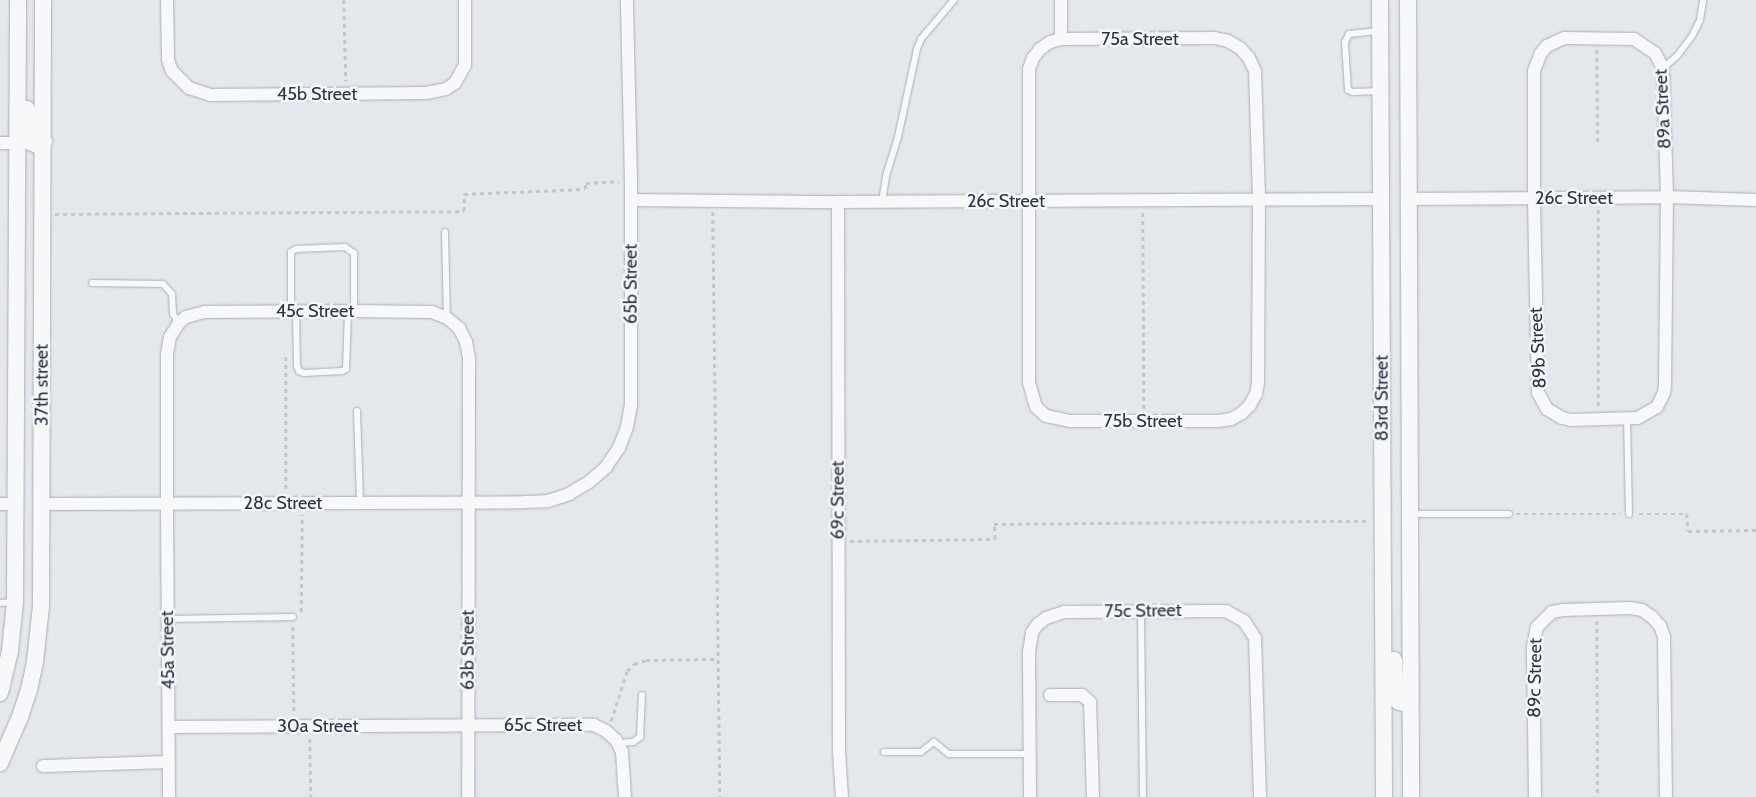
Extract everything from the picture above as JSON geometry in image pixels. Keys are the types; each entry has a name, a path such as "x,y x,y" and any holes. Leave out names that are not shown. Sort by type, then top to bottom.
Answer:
{"street":[{"name":"37th street","path":"0,693 10,651 7,504 17,142 18,0"},
{"name":"37th street","path":"0,763 20,716 35,662 41,606 43,0"},
{"name":"45b Street","path":"167,0 168,60 172,71 188,88 211,95 437,92 455,83 465,65 465,0"},
{"path":"1061,0 1061,39"},
{"name":"83rd Street","path":"1380,0 1384,797"},
{"name":"83rd Street","path":"1408,0 1411,797"},
{"name":"65b Street","path":"525,502 548,500 562,496 589,482 619,448 627,426 630,404 631,200 628,2"},
{"name":"75a Street","path":"1028,201 1029,69 1033,58 1040,49 1050,42 1061,39 1214,38 1228,41 1240,48 1249,58 1256,78 1258,199"},
{"name":"89a Street","path":"1534,198 1534,71 1541,53 1555,41 1564,38 1626,38 1642,42 1655,53 1663,68 1667,197"},
{"path":"18,61 26,88 29,138 34,144 41,144 44,141"},
{"path":"0,143 17,142"},
{"name":"26c Street","path":"1409,199 1667,197 1756,200"},
{"name":"89b Street","path":"1534,198 1538,393 1547,409 1562,418 1598,419 1637,418 1651,412 1664,393 1667,197"},
{"name":"75b Street","path":"1028,201 1029,383 1036,407 1046,416 1058,420 1219,421 1231,419 1242,413 1250,405 1258,382 1258,199"},
{"name":"26c Street","path":"631,200 882,202 1382,199"},
{"name":"69c Street","path":"838,202 839,752 842,797"},
{"name":"45c Street","path":"179,322 195,313 205,312 424,312 447,318"},
{"path":"447,318 459,328 466,342 469,358 468,502"},
{"path":"167,504 167,345 173,329 179,322"},
{"name":"63b Street","path":"468,502 468,797"},
{"name":"28c Street","path":"42,504 525,502"},
{"name":"45a Street","path":"167,504 169,797"},
{"path":"1383,590 1392,611 1396,698 1399,702 1404,703 1410,697"},
{"name":"89c Street","path":"1535,797 1533,637 1544,618 1552,612 1597,608 1642,610 1656,621 1664,636 1666,797"},
{"name":"75c Street","path":"1030,797 1028,652 1029,642 1038,624 1046,618 1064,612 1226,611 1244,621 1251,629 1257,649 1260,797"},
{"path":"1050,696 1082,695 1090,702 1093,797"},
{"name":"30a Street","path":"169,727 468,725"},
{"name":"65c Street","path":"468,725 594,725 606,731 618,744 624,765 625,797"},
{"path":"43,766 169,762"}],"lane":[{"path":"882,202 886,176 898,137 917,49 921,38 954,0"},
{"path":"1663,68 1677,56 1692,36 1700,20 1702,0"},
{"path":"1381,31 1349,34 1345,42 1348,90 1353,92 1381,91"},
{"path":"445,232 447,318"},
{"path":"345,247 354,253 351,311 346,369 342,371 304,373 299,371 297,366 291,252 296,249 345,247"},
{"path":"92,283 163,284 172,294 173,314 179,322"},
{"path":"357,411 360,503"},
{"path":"1627,418 1628,514"},
{"path":"1410,514 1509,514"},
{"path":"1140,611 1143,797"},
{"path":"168,619 293,617"},
{"path":"618,744 632,742 640,737 642,695"},
{"path":"884,752 921,752 934,742 949,754 1030,754"}],"path":[{"path":"344,0 346,94"},
{"path":"1596,38 1598,146"},
{"path":"43,214 464,211 464,194 585,188 586,183 631,181"},
{"path":"1598,198 1598,419"},
{"path":"1142,200 1144,421"},
{"path":"713,201 720,797"},
{"path":"286,350 286,503"},
{"path":"838,541 994,539 994,524 1382,521"},
{"path":"1597,608 1598,797"},
{"path":"606,731 627,671 634,664 646,660 719,659"},
{"path":"310,726 311,797"}]}
